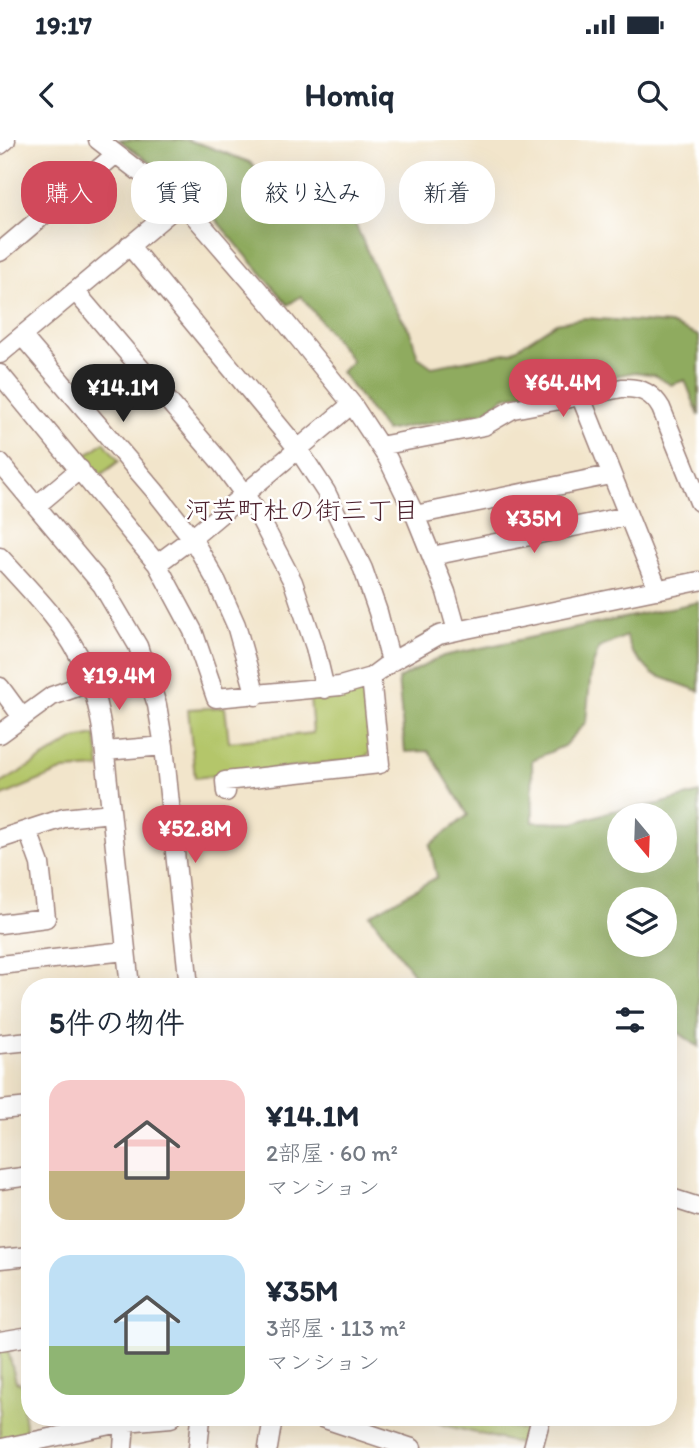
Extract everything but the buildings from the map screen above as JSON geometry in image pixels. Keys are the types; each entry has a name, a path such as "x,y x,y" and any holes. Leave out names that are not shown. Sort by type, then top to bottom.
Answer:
{"street":[{"path":"0,145 6,140"},
{"path":"98,140 131,165"},
{"path":"0,252 116,154"},
{"path":"0,354 154,224"},
{"path":"200,224 274,308 352,404 380,446 415,515 457,631"},
{"path":"129,245 298,449 326,492 353,544 378,612 391,662"},
{"path":"75,291 245,495 293,582 315,647 325,689"},
{"path":"22,336 192,538 217,582 236,625 257,696"},
{"path":"0,374 157,564 193,631 216,698 325,689 371,677 391,662 439,635 699,582"},
{"path":"380,446 484,426 513,410 580,395 634,387 652,396 661,408 699,502"},
{"path":"580,395 658,590"},
{"path":"157,564 245,495 352,404"},
{"path":"0,463 102,585 138,646 157,705 164,746 188,978"},
{"path":"36,506 80,469"},
{"path":"415,515 610,475"},
{"path":"432,556 627,516"},
{"path":"0,556 61,628 80,658 96,697 105,751 129,978"},
{"path":"226,792 225,781 380,764 371,677"},
{"path":"0,734 52,696 90,682"},
{"path":"0,687 22,717"},
{"path":"105,751 164,746"},
{"path":"0,839 64,818 111,813"},
{"path":"0,924 46,918 40,864 29,831"},
{"path":"0,964 125,951"},
{"path":"0,1044 21,1042"},
{"path":"0,1110 21,1108"},
{"path":"0,1180 21,1177"},
{"path":"677,1199 699,1207"},
{"path":"0,1259 21,1257"},
{"path":"0,1340 21,1337"},
{"path":"2,1448 106,1426"},
{"path":"123,1448 125,1426"},
{"path":"198,1448 200,1426"},
{"path":"268,1448 271,1426"},
{"path":"346,1426 412,1448"},
{"path":"533,1448 539,1426"}],"green space":[{"path":"119,140 187,140 246,161 241,161 241,224 355,224 385,291 410,331 418,357 432,367 511,352 556,323 585,318 670,324 699,336 699,416 685,380 671,385 654,375 635,372 505,397 484,412 386,431 341,372 352,361 301,296 288,305 220,224 227,224 227,161 148,161"},
{"path":"104,442 119,461 98,477 83,458"},
{"path":"699,602 699,691 652,674 632,652 626,636 599,648 591,671 586,722 564,746 532,760 533,822 574,823 607,813 607,873 677,873 677,803 663,803 699,793 699,1047 677,1032 677,978 414,978 370,915 437,877 430,845 468,815 429,751 405,752 398,679 443,656"},
{"path":"359,689 366,696 372,751 363,759 195,778 188,709 225,707 229,742 313,733 310,698"},
{"path":"96,735 100,768 64,770 0,797 0,784 75,739"},
{"path":"8,1350 16,1382 21,1384 21,1426 25,1426 26,1434 0,1440 0,1351"},
{"path":"448,1426 507,1426 527,1431 524,1445"}],"district":[{"name":"河芸町杜の街三丁目","path":"302,510"}]}
